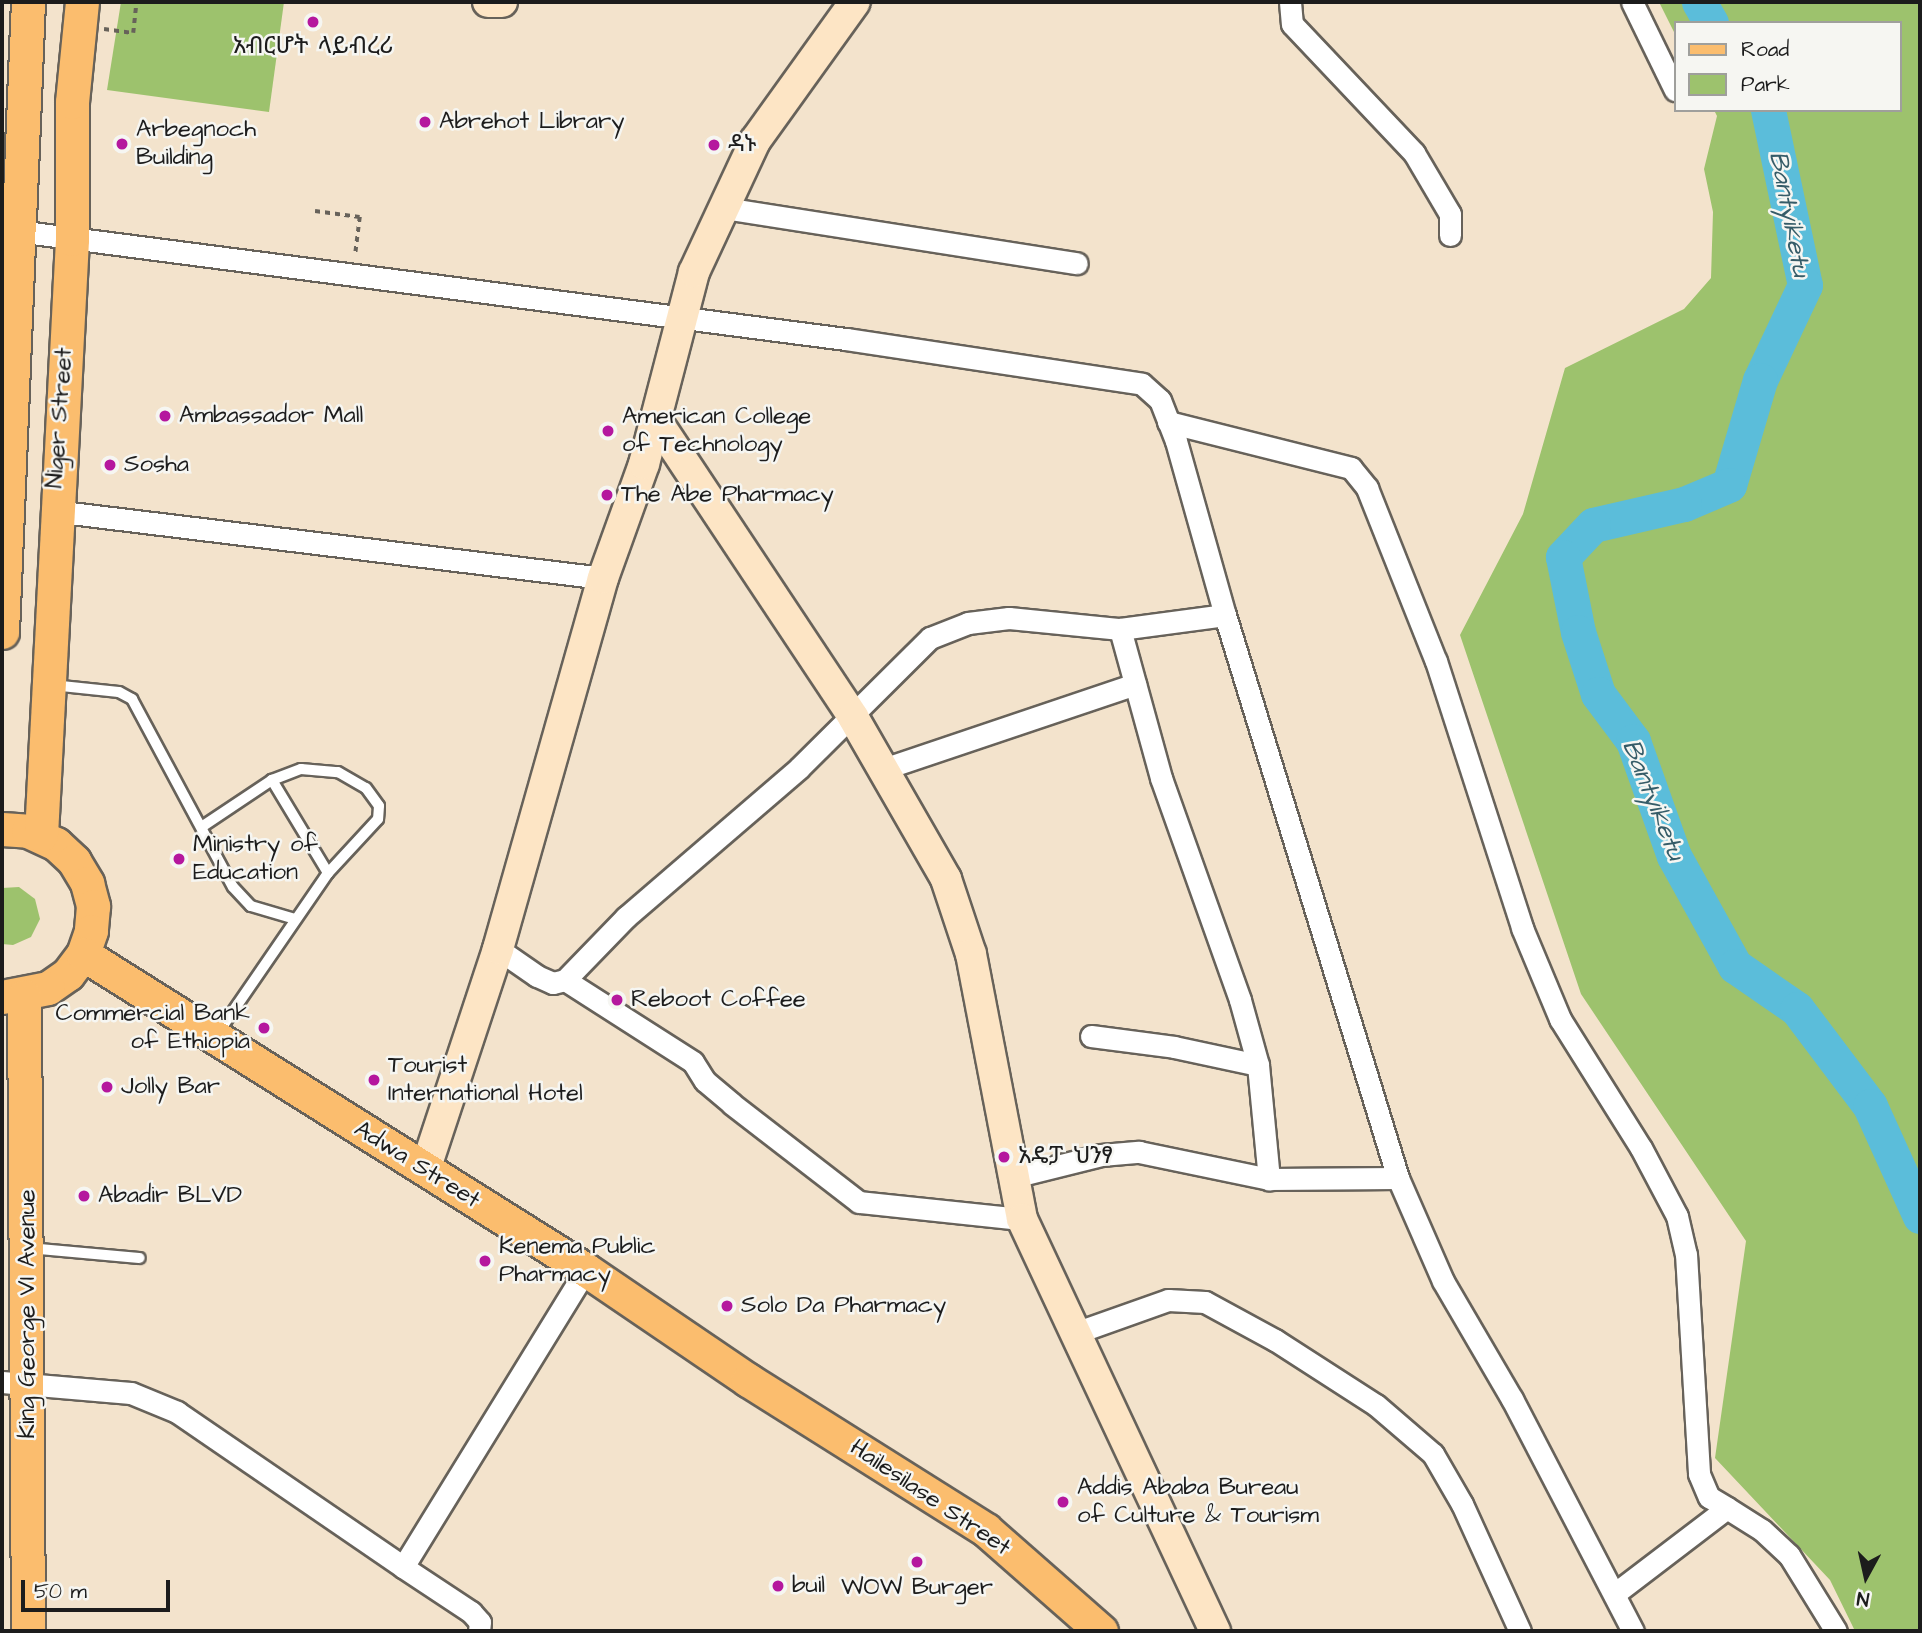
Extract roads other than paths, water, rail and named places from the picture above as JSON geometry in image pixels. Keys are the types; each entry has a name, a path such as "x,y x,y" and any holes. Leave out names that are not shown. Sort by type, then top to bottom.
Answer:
{"main road":[{"name":"Niger Street","path":"2,632 11,231 28,2"},
{"name":"Niger Street","path":"41,835 54,511 72,239 72,102 81,14"},
{"path":"2,829 41,835 74,861 87,883 93,906 91,931 83,954 68,974 13,997"},
{"name":"Adwa Street","path":"83,954 586,1270 748,1380"},
{"name":"King George VI Avenue","path":"13,997 27,1248 15,1381 27,1631"},
{"name":"Hailesilase Street","path":"748,1380 986,1531 1101,1631"}],"street":[{"path":"488,2 502,2"},
{"path":"425,1170 498,949 603,578 656,420 694,272 755,141 855,2"},
{"path":"1290,2 1292,24 1414,153 1450,214 1450,235"},
{"path":"1632,2 1674,88"},
{"path":"724,208 1077,263"},
{"path":"11,231 682,319 1142,384 1160,400 1168,422 1224,615 1398,1178 1443,1281 1512,1399 1633,1631"},
{"path":"656,420 853,717 946,879 971,954 1023,1219 1214,1631"},
{"path":"1168,422 1351,468 1367,488 1436,661 1522,928 1545,985 1560,1019 1641,1149 1677,1216 1686,1254 1699,1474 1709,1497 1762,1530 1789,1555 1836,1631"},
{"path":"54,511 603,578"},
{"path":"498,949 537,976 554,983 565,980 626,917 853,717 904,659 929,638 968,623 1009,618 1120,629 1224,615"},
{"path":"1120,629 1161,778 1240,1000 1258,1065 1269,1179"},
{"path":"883,769 1135,684"},
{"path":"565,980 693,1062 705,1081 732,1104 859,1202 1023,1219"},
{"path":"1091,1036 1174,1047 1258,1065"},
{"path":"1013,1177 1101,1155 1139,1152 1269,1179 1398,1178"},
{"path":"402,1567 586,1270"},
{"path":"1075,1334 1168,1300 1205,1302 1275,1340 1376,1405 1433,1454 1462,1504 1520,1631"},
{"path":"15,1381 131,1393 177,1412 402,1567 475,1621 495,1631"},
{"path":"1614,1594 1727,1508"}],"lane":[{"path":"46,684 119,692 132,699 233,887 251,906 295,919"},
{"path":"203,827 272,779 301,769 338,772 366,788 379,806 378,819 328,873 214,1038"},
{"path":"272,779 328,873"},
{"path":"27,1248 140,1258"}],"waterway":[{"name":"Bantyiketu","path":"1699,2 1710,21"},
{"name":"Bantyiketu","path":"1768,112 1805,285 1760,380 1729,485 1684,504 1593,525 1563,557 1578,632 1598,694 1633,741 1674,856 1735,966 1797,1009 1870,1106 1920,1216"}],"place":[{"name":"አብርሆት ላይብረሪ","path":"313,22"},
{"name":"Abrehot Library","path":"425,122"},
{"name":"Arbegnoch Building","path":"122,144"},
{"name":"ዳኑ","path":"714,145"},
{"name":"Ambassador Mall","path":"165,416"},
{"name":"American College of Technology","path":"608,431"},
{"name":"Sosha","path":"110,465"},
{"name":"The Abe Pharmacy","path":"607,495"},
{"name":"Ministry of Education","path":"179,859"},
{"name":"Reboot Coffee","path":"617,1000"},
{"name":"Commercial Bank of Ethiopia","path":"264,1028"},
{"name":"Tourist International Hotel","path":"374,1080"},
{"name":"Jolly Bar","path":"107,1087"},
{"name":"አዴፓ ህንፃ","path":"1004,1157"},
{"name":"Abadir BLVD","path":"84,1196"},
{"name":"Kenema Public Pharmacy","path":"485,1261"},
{"name":"Solo Da Pharmacy","path":"727,1306"},
{"name":"Addis Ababa Bureau of Culture & Tourism","path":"1063,1502"},
{"name":"WOW Burger","path":"917,1562"},
{"name":"buil","path":"778,1586"}]}
